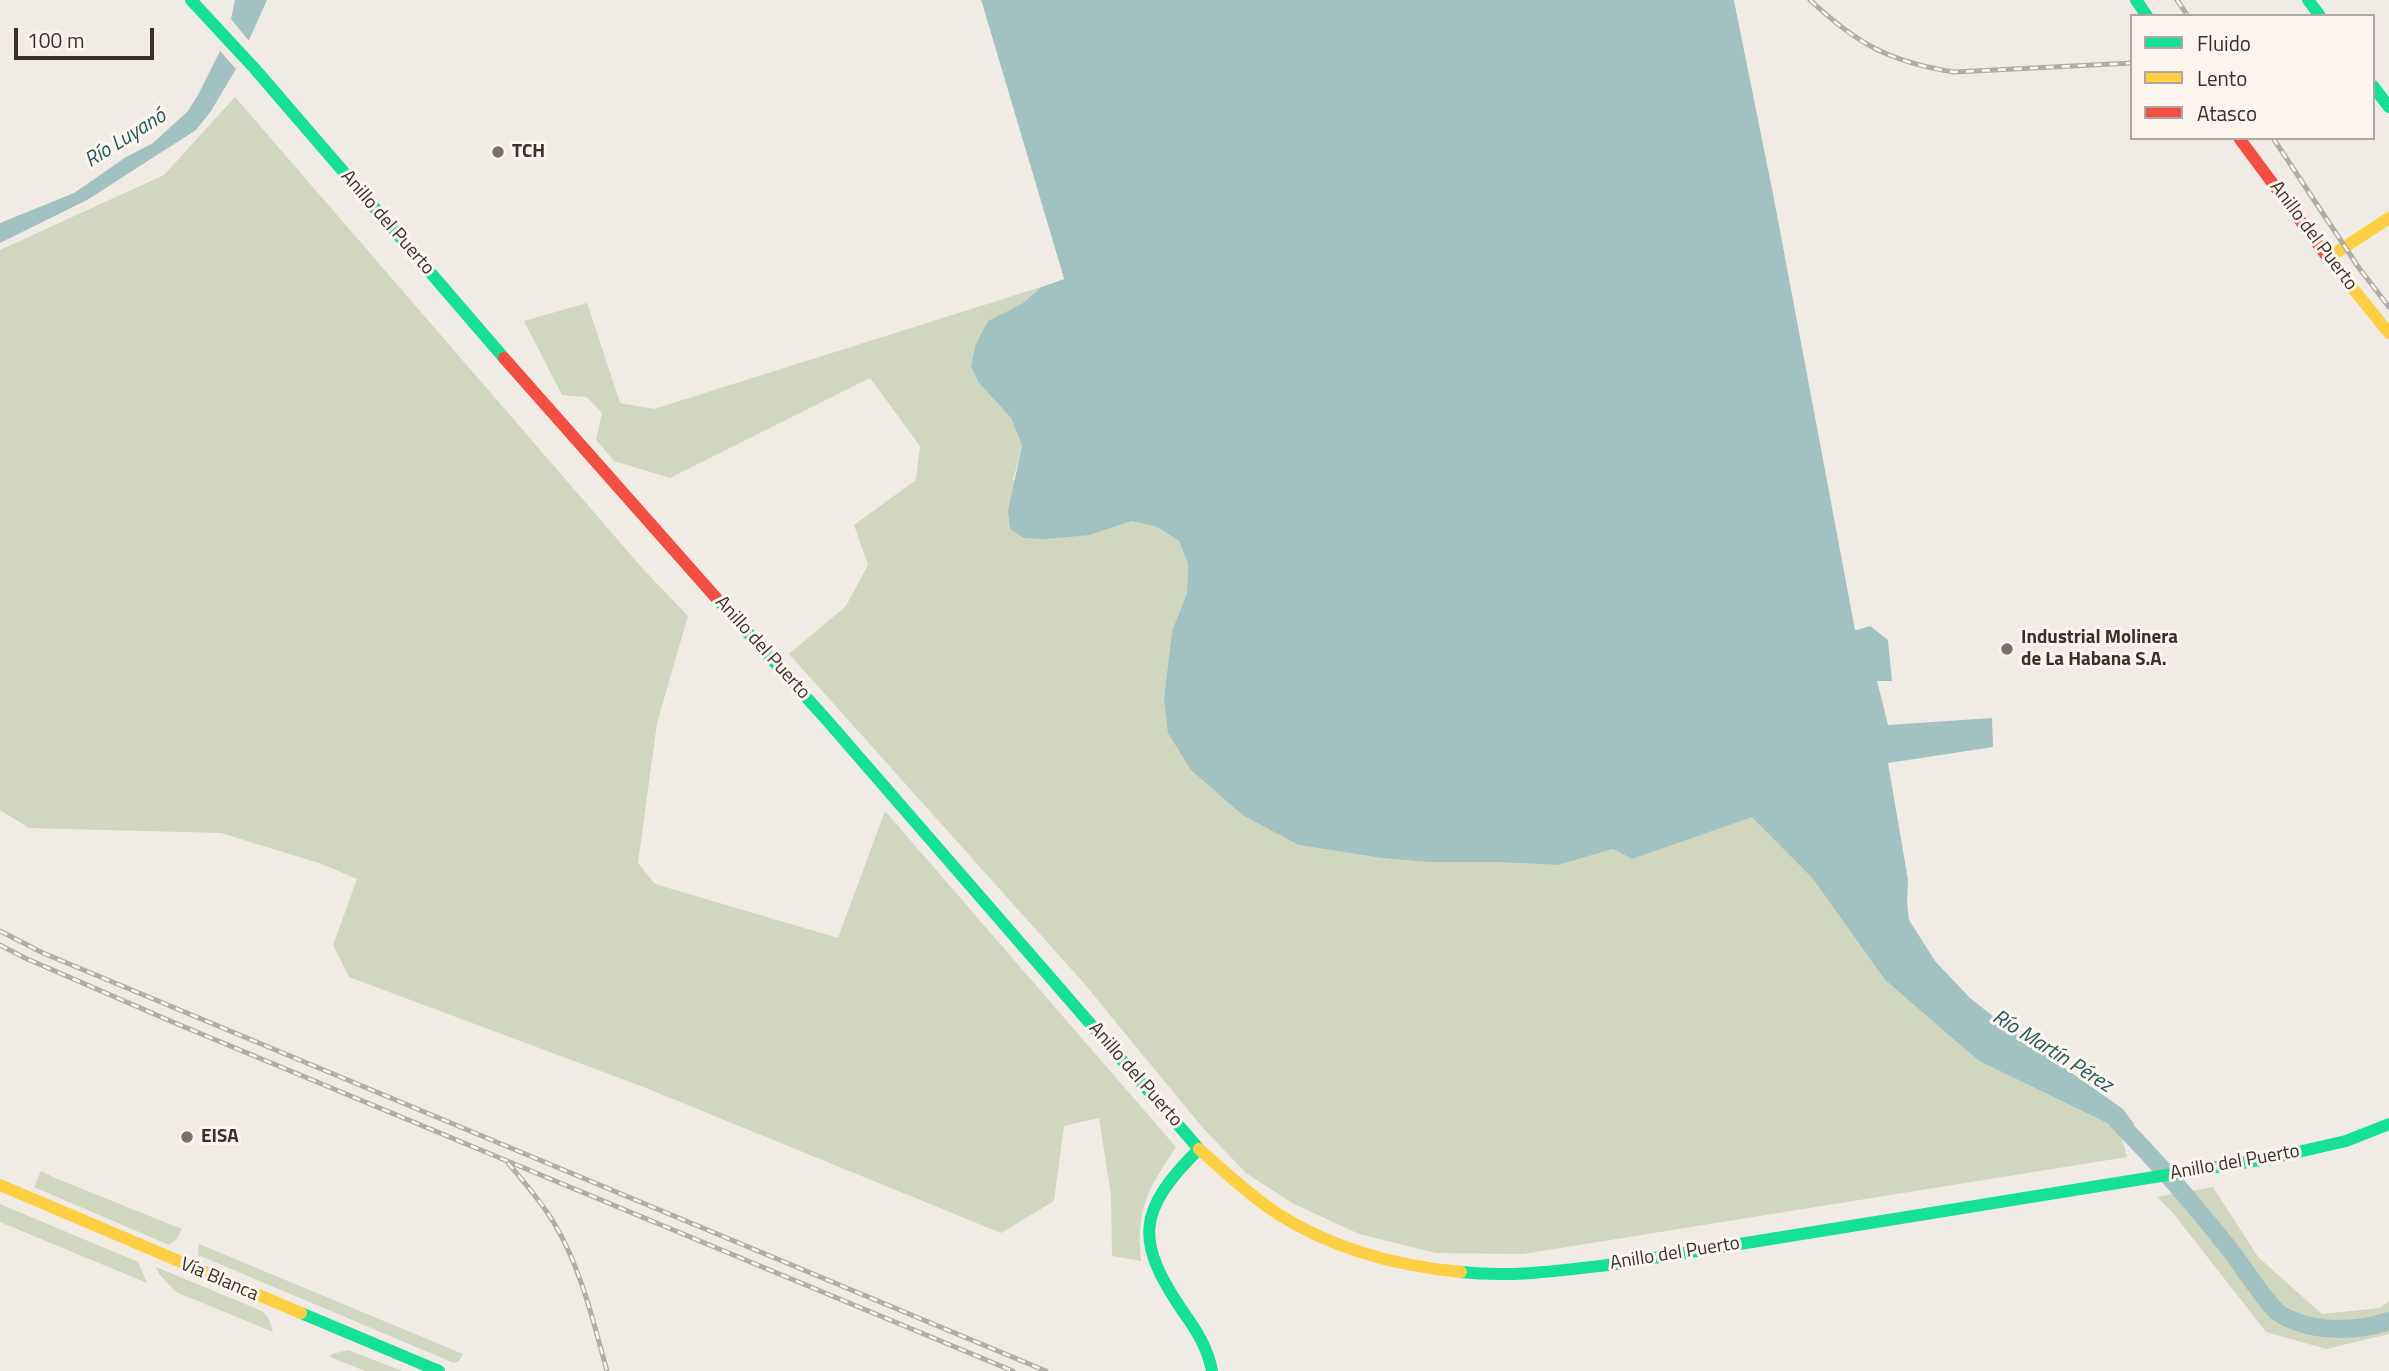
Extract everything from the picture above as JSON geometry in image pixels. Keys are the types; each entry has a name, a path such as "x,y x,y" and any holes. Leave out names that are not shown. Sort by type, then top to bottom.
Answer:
{"main road":[{"name":"Anillo del Puerto","path":"191,0 256,69 560,424 825,718 1199,1149 1235,1181 1279,1214 1310,1232 1378,1256 1414,1265 1479,1274 1540,1273 1616,1264 2314,1150 2389,1124"},
{"path":"2375,89 2389,107"},
{"name":"Anillo del Puerto","path":"2240,140 2328,258 2389,333"},
{"path":"2328,258 2389,218"},
{"path":"1199,1149 1166,1183 1152,1206 1146,1233 1150,1252 1171,1294 1210,1355 1212,1371"},
{"name":"Vía Blanca","path":"0,1185 147,1250 439,1371"}],"green space":[{"path":"235,97 643,569 688,616 657,723 638,863 655,884 838,938 885,811 1176,1147 1151,1188 1142,1213 1141,1261 1112,1256 1111,1195 1099,1118 1064,1126 1054,1201 1001,1233 646,1088 349,977 333,945 357,879 322,864 221,833 29,828 0,810 0,250 164,175"},
{"path":"1041,287 1023,303 988,321 979,383 1011,418 1022,447 1013,480 1090,535 1132,521 1157,527 1179,541 1188,564 1187,593 1172,631 1164,698 1299,845 1427,862 1558,865 1613,849 1632,859 1752,816 1813,879 1885,980 1979,1061 2107,1123 2121,1135 2127,1157 1523,1254 1436,1253 1359,1234 1292,1203 1246,1173 1202,1127 1082,981 789,654 846,606 868,565 854,525 916,480 920,446 870,378 670,478 614,461 596,440 602,413 587,397 562,395 524,321 587,303 620,403 654,409"},
{"path":"41,1171 182,1229 176,1240 169,1245 34,1187"},
{"path":"2213,1187 2258,1257 2322,1314 2379,1308 2389,1302 2389,1334 2326,1349 2266,1332 2173,1213 2157,1197"},
{"path":"0,1204 138,1262 147,1283 0,1222"},
{"path":"199,1244 463,1354 459,1361 454,1363 198,1255"},
{"path":"156,1267 262,1311 269,1319 273,1332 176,1292"},
{"path":"348,1350 402,1371 365,1371 330,1357"}],"water":[{"path":"235,0 267,0 236,69 211,111 196,130 87,200 0,243 0,223 74,193 126,157 153,143 188,111 220,51"},
{"path":"981,0 1734,0 1856,630 1870,626 1888,640 1892,681 1877,681 1888,725 1992,718 1993,747 1888,763 1908,880 1909,920 1935,961 1970,998 2123,1109 2134,1124 2133,1137 2121,1135 2107,1123 1979,1061 1885,980 1813,879 1752,817 1632,859 1613,849 1558,865 1427,862 1299,845 1244,816 1191,770 1168,733 1164,698 1172,631 1187,593 1188,564 1179,541 1157,527 1132,521 1090,535 1045,539 1024,538 1010,529 1008,511 1022,446 1011,418 979,383 971,366 976,344 988,321 1023,303 1041,287 1064,279"}],"pier":[{"path":"977,0 981,0 1064,279 1041,287 1040,283 1060,277"},
{"path":"1734,0 1737,0 1777,193 1858,626 1869,623 1870,626 1855,630 1773,193"},
{"path":"231,19 249,41 236,69 220,51"}],"waterway":[{"name":"Río Martín Pérez","path":"2118,1122 2190,1201 2280,1314 2305,1325 2334,1329 2389,1321"}],"railway":[{"path":"1810,0 1843,28 1876,49 1931,68 1954,72 2130,63"},
{"path":"2177,0 2187,14"},
{"path":"2274,140 2359,268 2389,307"},
{"path":"0,931 43,953 1046,1371"},
{"path":"0,945 175,1023 1013,1371"},
{"path":"508,1163 544,1207 572,1258 607,1371"}],"traffic: fast":[{"path":"191,0 255,69 504,358"},
{"path":"2136,0 2146,14"},
{"path":"2308,0 2318,14"},
{"path":"2375,89 2389,107"},
{"path":"718,600 825,718 1199,1149"},
{"path":"1461,1272 1519,1274 1616,1264 2272,1158 2346,1141 2389,1124"},
{"path":"1199,1149 1163,1191 1149,1227 1150,1245 1168,1288 1201,1340 1212,1371"},
{"path":"301,1313 439,1371"}],"traffic: slow":[{"path":"2389,218 2328,258 2389,333"},
{"path":"1199,1149 1268,1207 1321,1237 1389,1260 1461,1272"},
{"path":"0,1185 301,1313"}],"traffic: jam":[{"path":"2240,140 2328,258"},
{"path":"504,358 718,600"}],"place":[{"name":"TCH","path":"498,152"},
{"name":"Industrial Molinera de La Habana S.A.","path":"2007,649"},
{"name":"EISA","path":"187,1137"}],"water label":[{"name":"Río Luyanó","path":"126,139"}]}
